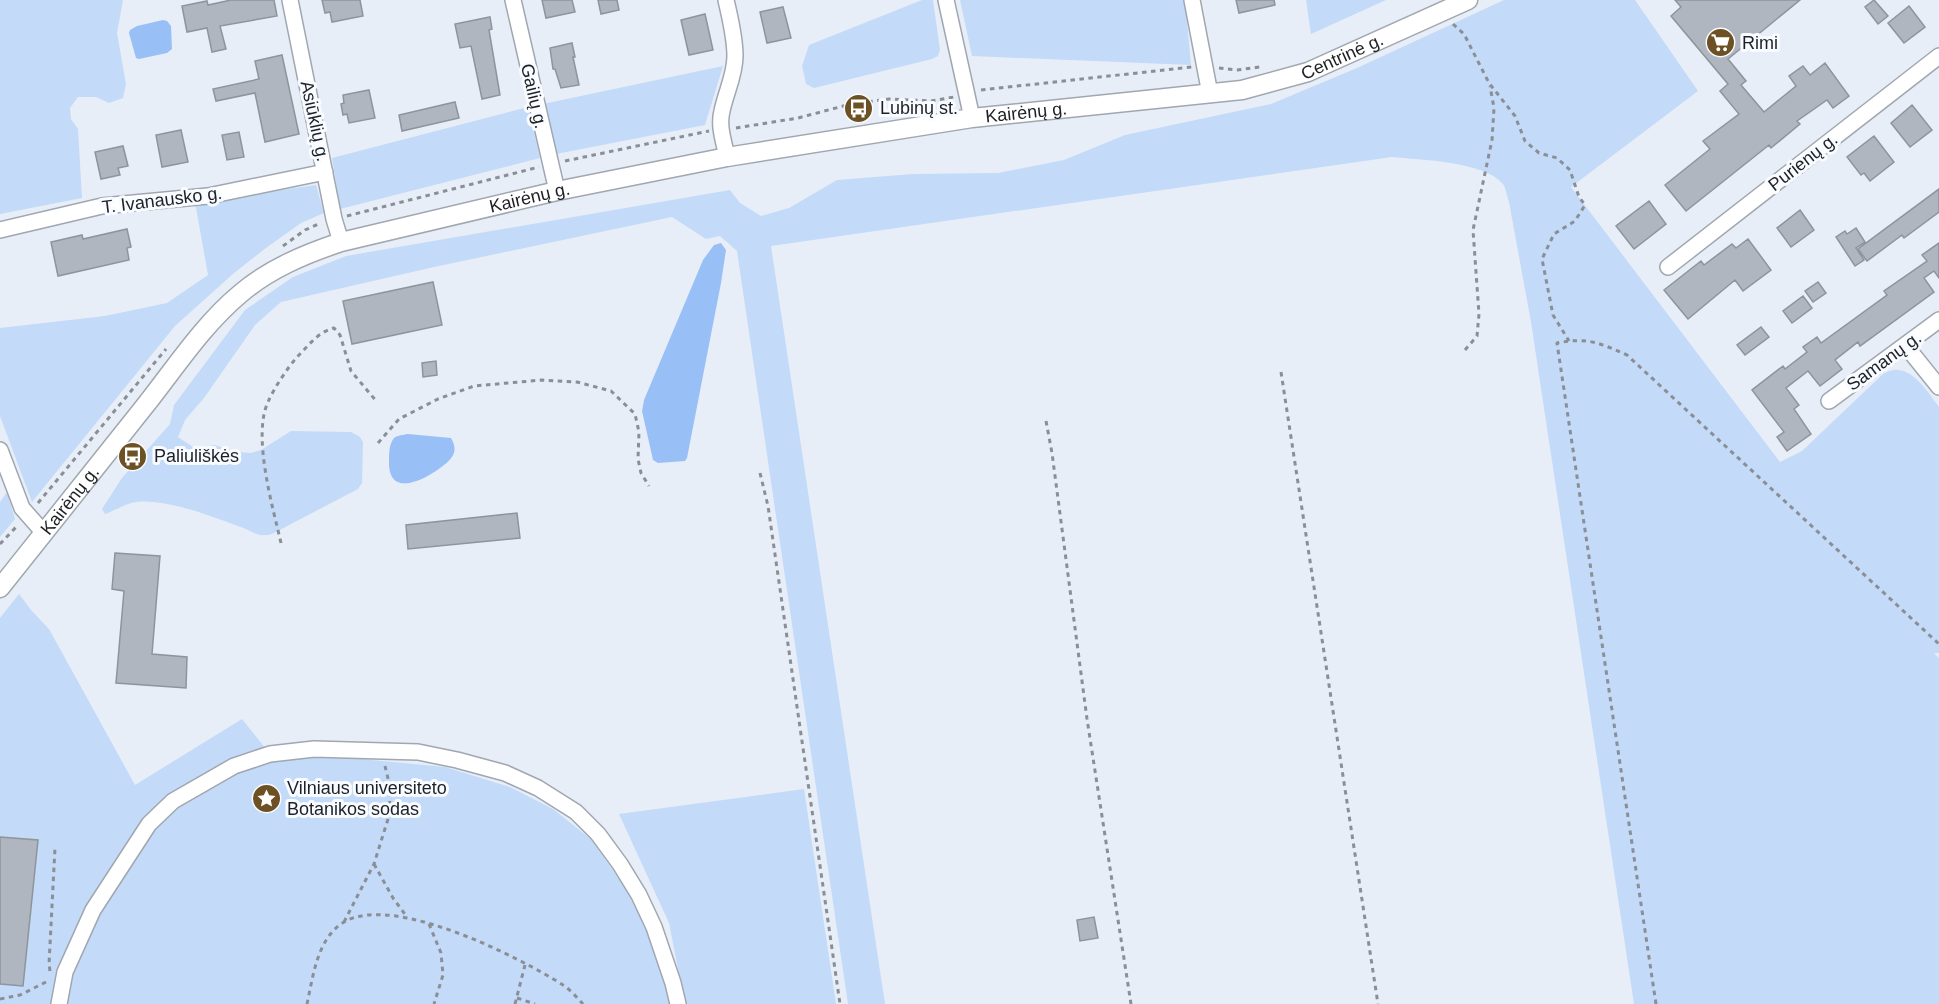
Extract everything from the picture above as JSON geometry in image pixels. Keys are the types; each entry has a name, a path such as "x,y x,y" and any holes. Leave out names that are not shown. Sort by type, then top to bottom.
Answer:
{"main road":[{"name":"Centrinė g.","path":"1210,94 1242,90 1308,72 1468,0"},
{"name":"Kairėnų g.","path":"0,588 223,310 240,294 270,273 310,252 340,242 557,191 727,157 972,118 1210,94"}],"street":[{"name":"Asiūklių g.","path":"290,0 340,242"},
{"name":"Gailių g.","path":"513,0 557,191"},
{"path":"726,0 735,58 732,80 721,112 721,129 727,157"},
{"path":"946,0 972,118"},
{"path":"1192,0 1210,94"},
{"name":"Purienų g.","path":"1668,267 1939,56"},
{"name":"T. Ivanausko g.","path":"0,230 102,206 208,196 326,172"},
{"name":"Samanų g.","path":"1829,401 1939,320"},
{"path":"1906,346 1939,387"},
{"path":"0,450 27,516 44,533"},
{"path":"59,1004 65,972 93,910 149,824 173,801 234,766 270,754 314,749 418,752 457,760 505,773 538,788 576,812 598,834 639,895 654,927 674,983 678,1004"}],"path":[{"path":"1440,13 1464,34 1489,83 1515,116 1525,141 1539,153 1557,158 1570,170 1579,197 1585,205 1575,221 1554,234 1542,259 1553,315 1569,341"},
{"path":"282,247 317,224 550,164 721,129 774,123 851,104 889,99 931,101 951,98 967,92 1203,66 1237,70 1263,66"},
{"path":"1465,350 1477,336 1479,314 1473,230 1492,140 1494,108 1489,83"},
{"path":"281,543 267,478 262,433 267,404 293,362 323,331 333,328 340,334 351,371 377,402"},
{"path":"1656,1004 1557,343 1594,341 1627,356 1939,644"},
{"path":"0,544 27,516 167,348"},
{"path":"1281,372 1378,1004"},
{"path":"378,443 384,433 399,419 438,399 474,386 542,380 577,382 610,391 635,414 639,432 640,473 650,486"},
{"path":"1046,422 1086,718 1131,1004"},
{"path":"760,473 768,506 840,1004"},
{"path":"307,1004 317,962 327,938 344,922 374,864 388,819 391,791 384,766 385,751"},
{"path":"0,999 20,995 52,979 49,964 55,848"},
{"path":"374,864 393,898 407,917"},
{"path":"344,922 369,915 407,917 429,924 488,945 565,986 583,1004"},
{"path":"429,924 441,953 443,975 434,1004"},
{"path":"515,1004 525,965"},
{"path":"517,998 535,1004"}],"shaded area":[{"path":"0,0 123,0 117,33 126,84 123,98 109,103 96,97 78,97 70,108 71,119 78,129 82,198 0,214"},
{"path":"922,0 933,0 940,50 938,56 814,88 806,84 802,66 809,45"},
{"path":"960,0 1185,0 1191,65 972,56"},
{"path":"1306,0 1386,0 1311,34"},
{"path":"1504,0 1635,0 1698,91 1571,187 1780,462 1802,451 1883,374 1890,371 1904,371 1910,374 1939,407 1939,653 1934,653 1939,658 1939,1004 1634,1004 1531,322 1505,188 1494,176 1482,170 1451,163 1392,157 771,246 885,1004 848,1004 737,251 720,236 706,239 672,217 281,302 255,325 204,398 185,420 178,437 196,449 214,445 237,452 251,453 261,450 291,431 351,432 360,437 363,442 362,483 358,489 266,535 258,535 200,512 156,502 131,503 105,514 102,509 122,478 170,424 174,405 245,310 293,277 346,256 730,190 740,203 761,216 789,208 837,180 913,174 998,173 1064,160 1125,135 1271,104 1357,68"},
{"path":"723,66 705,125 556,154 543,104"},
{"path":"528,107 540,158 340,209 332,158"},
{"path":"316,185 324,213 301,223 266,248 234,273 175,326 32,502 0,416 0,328 105,316 167,303 208,275 195,202"},
{"path":"7,492 15,519 0,537 0,502"},
{"name":"Vilniaus universiteto Botanikos sodas","path":"19,594 49,629 135,785 242,719 274,759 340,757 445,767 510,787 553,809 592,840 621,882 648,927 671,1004 0,1004 0,618"},
{"path":"804,789 836,1004 685,1004 669,923 619,814"}],"water":[{"path":"163,20 171,26 172,49 167,53 136,58 130,30"},
{"path":"721,243 726,250 721,283 687,458 685,461 658,463 653,460 642,411 644,400 703,260 714,245"},
{"path":"408,434 451,438 454,453 447,462 428,476 410,483 401,483 395,480 390,473 390,449 394,438"}],"building":[{"path":"231,0 274,0 277,16 220,26 226,49 212,52 207,28 187,32 182,6 207,1 208,5"},
{"path":"322,0 360,0 363,16 332,22 330,12 325,13"},
{"path":"542,0 572,0 575,12 546,18"},
{"path":"598,0 617,0 619,10 601,14"},
{"path":"1236,0 1274,0 1275,5 1239,13"},
{"path":"1675,0 1800,0 1728,59 1746,81 1741,85 1764,112 1796,86 1789,76 1803,66 1810,75 1825,63 1849,96 1833,108 1827,100 1797,121 1800,124 1771,148 1769,145 1686,211 1665,185 1710,149 1703,141 1739,114 1720,91 1728,84 1671,16 1681,7"},
{"path":"1874,0 1888,16 1878,24 1865,7"},
{"path":"1909,6 1925,27 1904,43 1888,23"},
{"path":"783,7 791,38 767,43 760,12"},
{"path":"705,14 713,50 689,55 681,20"},
{"path":"490,17 492,29 489,30 500,95 482,99 471,46 460,48 455,24"},
{"path":"572,43 579,85 561,88 555,69 553,69 550,48"},
{"path":"282,55 299,134 265,142 255,93 216,101 213,89 259,79 255,61"},
{"path":"369,90 375,118 349,123 347,114 343,115 341,104 344,103 343,95"},
{"path":"455,102 459,118 402,131 399,115"},
{"path":"1912,105 1932,130 1910,147 1891,123"},
{"path":"181,130 188,162 162,167 156,135"},
{"path":"239,132 244,157 227,160 222,135"},
{"path":"1874,136 1894,162 1870,181 1864,173 1861,175 1847,157"},
{"path":"123,146 128,166 118,168 120,175 101,179 95,152"},
{"path":"1939,189 1939,212 1904,238 1902,235 1867,261 1858,249"},
{"path":"1649,201 1666,224 1634,249 1616,226"},
{"path":"1800,210 1814,230 1791,247 1777,228"},
{"path":"1856,228 1865,242 1856,248 1864,260 1855,266 1836,237"},
{"path":"127,229 131,247 127,248 129,260 58,276 51,242 82,235 83,239"},
{"path":"1748,239 1771,270 1743,291 1735,280 1688,319 1664,290 1701,261 1704,265 1732,244 1736,248"},
{"path":"1939,243 1939,278 1934,271 1924,278 1934,292 1860,346 1858,342 1835,360 1842,369 1820,386 1808,371 1786,388 1799,405 1794,409 1811,434 1787,451 1777,437 1784,432 1752,390 1783,366 1785,369 1807,352 1803,347 1817,337 1821,343 1887,295 1884,291 1927,261 1922,255"},
{"path":"433,282 442,325 352,344 343,301"},
{"path":"1818,282 1826,293 1813,302 1805,291"},
{"path":"1803,296 1812,308 1792,323 1783,311"},
{"path":"1761,327 1769,337 1745,355 1737,345"},
{"path":"436,361 437,375 423,377 422,363"},
{"path":"517,513 520,538 408,549 406,525"},
{"path":"115,553 160,556 152,654 187,657 186,688 116,683 124,591 112,589"},
{"path":"0,837 38,840 23,986 0,984"},
{"path":"1094,917 1098,938 1080,941 1077,920"}],"place":[{"name":"Rimi","path":"1721,43"},
{"name":"Lubinų st.","path":"859,108"},
{"name":"Paliuliškės","path":"133,456"},
{"name":"Vilniaus universiteto Botanikos sodas","path":"266,798"}]}
